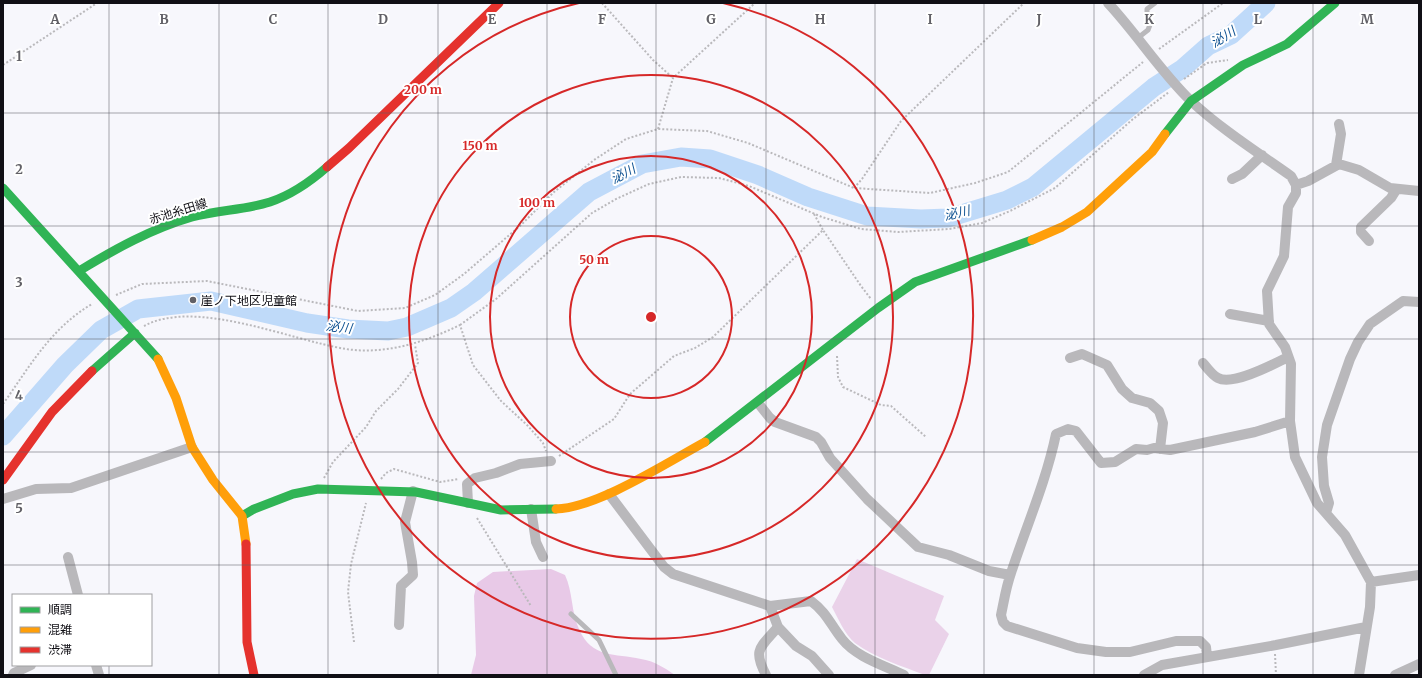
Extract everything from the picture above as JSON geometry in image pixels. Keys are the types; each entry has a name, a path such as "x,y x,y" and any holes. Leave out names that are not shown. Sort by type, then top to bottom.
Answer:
{"street":[{"name":"赤池糸田線","path":"79,271 118,247 154,230 193,217 270,202 306,185 349,148 499,3"},
{"path":"1108,3 1138,37 1176,85 1192,101 1213,120 1291,176 1296,185 1296,193 1288,207 1284,256 1266,291 1269,321 1291,364 1290,421 1295,457 1317,503 1345,535 1371,582 1370,607 1359,675"},
{"path":"242,516 254,509 293,494 322,489 413,492 501,510 561,509 573,507 609,494 702,445 758,403 878,308 915,282 1015,247 1062,227 1086,212 1152,152 1192,101 1243,65 1269,54 1287,44 1335,3"},
{"path":"1336,165 1342,134 1339,124"},
{"path":"1232,179 1242,174 1262,155"},
{"path":"1296,185 1308,181 1339,164 1351,167 1396,190 1419,191"},
{"path":"3,188 158,359 176,398 192,446 213,480 242,516 247,549 248,642 254,675"},
{"path":"1369,241 1361,232 1361,227 1391,198 1396,190"},
{"path":"1326,513 1329,503 1324,486 1322,456 1327,425 1350,359 1358,342 1370,324 1403,301 1419,302"},
{"path":"1230,314 1269,321"},
{"path":"3,480 52,412 133,330"},
{"path":"1070,358 1082,354 1107,365 1122,389 1132,398 1150,402 1159,411 1163,423 1160,449"},
{"path":"1203,363 1218,378 1226,381 1256,372 1288,357"},
{"path":"758,403 775,422 816,437 821,442 830,458 867,500 918,547 949,555 989,571 1010,575"},
{"path":"1207,656 1206,647 1200,641 1176,641 1130,652 1106,652 1077,648 1007,626 1003,622 1001,615 1010,575 1038,500 1056,434 1068,429 1076,431 1101,463 1115,462 1136,449 1170,450 1255,432 1290,421"},
{"path":"3,499 36,489 71,488 192,446"},
{"path":"468,503 467,484 475,478 496,473 520,464 551,461"},
{"path":"398,625 401,586 413,575 405,522 413,492"},
{"path":"609,494 664,567 673,574 770,606 811,601 822,610 842,640 857,653 904,675"},
{"path":"531,509 536,542 543,557"},
{"path":"68,557 78,594"},
{"path":"1371,582 1419,575"},
{"path":"770,606 778,627 796,646 812,656 829,675"},
{"path":"766,675 758,662 760,648 778,627"},
{"path":"1144,675 1162,665 1276,645 1366,627"},
{"path":"1395,675 1419,664"},
{"path":"13,675 14,673 29,666"}],"lane":[{"path":"1138,37 1148,30 1151,22 1147,15 1148,9 1155,3"},
{"path":"571,614 599,640 616,675"}],"path":[{"path":"3,65 97,3"},
{"path":"602,3 653,60 673,78"},
{"path":"658,129 673,78 755,3"},
{"path":"854,188 862,179 901,121 1024,3"},
{"path":"3,404 51,336 61,326 93,303 105,300 142,284 206,281 358,310 405,308 435,295 464,274 521,225 554,192 594,160 626,139 658,129 707,131 748,143 854,188 930,193 975,183 1008,172 1152,54 1223,3"},
{"path":"133,330 145,325 177,317 211,317 346,349 375,350 415,344 460,325 496,299 592,213 616,199 649,184 680,177 719,178 749,186 814,214 861,229 898,232 949,229 982,223 1010,211 1055,188 1133,119 1176,85"},
{"path":"814,214 823,230 861,286 878,308"},
{"path":"460,325 473,365 501,401 543,443 551,461 614,418 630,394 674,356 696,348 714,337 823,230"},
{"path":"835,343 838,377 843,387 881,405 891,406 926,437"},
{"path":"322,489 322,481 333,462 366,427 376,411 398,389 418,362 415,344"},
{"path":"354,642 348,592 351,564 367,498 372,490 386,474 394,470 440,482 469,475 475,478"},
{"path":"468,503 531,606"},
{"path":"1276,645 1276,675"}],"shaded area":[{"path":"857,559 944,596 935,620 949,634 929,675 925,675 898,665 871,653 851,640 845,631 832,607"},
{"path":"551,569 565,575 568,582 576,622 584,639 591,646 605,653 650,661 675,675 471,675 476,655 474,596 477,583 493,572"}],"waterway":[{"name":"泌川","path":"3,436 65,365 101,330 138,309 211,301 307,323 348,329 388,331 407,327 451,308 474,292 589,192 642,164 681,157 710,159 758,175 808,197 867,216 921,219 948,218 1007,200 1033,187 1154,87 1182,69 1208,46 1231,35 1266,3"}],"traffic: fast":[{"path":"1165,134 1191,101 1243,65 1287,44 1335,3"},
{"path":"79,271 134,240 162,227 192,217 260,205 278,199 300,188 327,167"},
{"path":"3,188 158,359"},
{"path":"705,442 878,308 915,282 1032,240"},
{"path":"92,371 135,333"},
{"path":"242,516 254,509 293,494 318,489 416,492 501,510 556,509"}],"traffic: slow":[{"path":"1032,240 1062,227 1087,212 1152,152 1165,134"},
{"path":"158,359 176,398 192,447 213,480 242,516 246,544"},
{"path":"556,509 573,507 611,493 632,483 705,442"}],"traffic: jam":[{"path":"327,167 349,148 499,3"},
{"path":"3,480 52,412 92,371"},
{"path":"246,544 247,642 254,675"}],"place":[{"name":"崖ノ下地区児童館","path":"193,300"}]}
